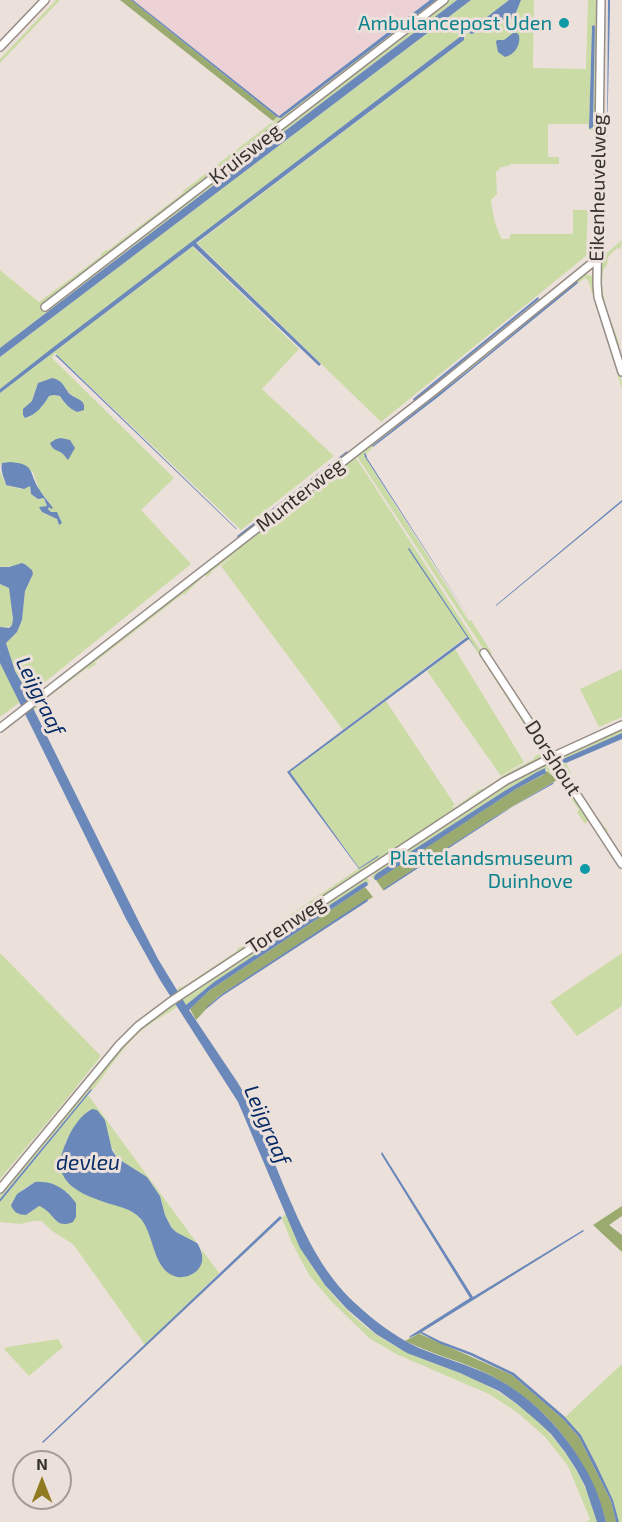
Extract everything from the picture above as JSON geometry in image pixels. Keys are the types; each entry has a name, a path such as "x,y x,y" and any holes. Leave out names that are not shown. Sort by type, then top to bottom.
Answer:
{"street":[{"path":"0,47 45,0"},
{"name":"Kruisweg","path":"45,307 444,0"},
{"name":"Eikenheuvelweg","path":"601,0 598,297 622,372"},
{"name":"Munterweg","path":"0,728 434,391 597,259"},
{"name":"Dorshout","path":"484,652 622,864"},
{"name":"Torenweg","path":"0,1189 120,1045 138,1026 170,1002 505,781 622,725"}],"shaded area":[{"path":"133,0 430,0 279,116"}],"green space":[{"path":"56,0 60,0 0,63 0,59"},
{"path":"120,0 131,0 277,117 273,121"},
{"path":"436,0 457,0 0,348 0,270 39,302 272,124 277,117 282,117"},
{"path":"471,0 509,0 470,30 472,34 494,22 505,21 517,9 521,0 534,0 533,68 586,69 588,0 598,0 596,129 589,130 588,124 548,124 548,157 559,157 559,164 510,164 501,167 496,171 497,194 491,200 496,225 502,239 509,239 511,234 573,234 573,210 588,210 586,256 381,422 198,244 193,247 299,349 262,389 334,456 241,530 55,353 52,358 174,478 141,510 191,564 29,695 15,671 6,643 17,632 22,620 25,591 33,574 26,565 0,567 0,471 6,485 21,489 30,486 31,494 38,499 44,498 47,506 42,512 57,519 59,525 61,520 58,514 48,509 53,508 39,489 33,472 2,463 0,466 0,393 435,62 464,37 461,36 0,389 0,357","holes":["592,26 595,27 593,127 591,129 589,128","52,378 60,382 82,402 66,405 60,396 48,396 42,406 28,418 38,383"]},
{"path":"622,240 622,246 609,256 602,278 606,307 620,345 616,345 600,294 600,259"},
{"path":"583,273 594,279 595,296 622,382 622,389 588,280 585,278 578,283 576,281 372,446 366,454 364,453 469,621 471,620 492,653 488,656 358,458 358,454"},
{"path":"355,457 548,754 179,994 177,989 379,855 359,868 290,772 386,701 455,805 452,807 454,808 480,789 541,753 545,753 542,752 467,636 343,730 221,566 240,551 207,577 205,575 184,595 34,710 32,706"},
{"path":"0,584 9,588 10,592 13,622 5,628 0,627"},
{"path":"455,649 524,762 501,776 427,671"},
{"path":"0,663 20,702 0,717"},
{"path":"622,669 622,717 599,727 580,689"},
{"path":"622,728 622,733 563,759 571,773 569,774 583,796 609,831 602,832 559,761 561,756"},
{"path":"545,764 557,770 589,820 585,824 577,812 579,810 559,781 545,768 506,790 376,874 375,880 373,879 374,870 512,781"},
{"path":"547,771 557,780 493,818 383,890 376,880 516,789"},
{"path":"362,878 367,878 368,885 365,882 214,982 186,1005 181,998"},
{"path":"365,887 373,897 222,994 196,1020 190,1009 210,990"},
{"path":"0,953 101,1056 0,1179"},
{"path":"622,953 622,1006 577,1036 550,1002"},
{"path":"174,1003 177,1007 146,1027 127,1045 93,1090 91,1089 0,1199 0,1192 127,1040 138,1029"},
{"path":"88,1095 219,1273 145,1345 73,1244 52,1231 42,1221 20,1224 0,1222 0,1202","holes":["89,1110 117,1158 147,1177 160,1196 171,1227 199,1246 202,1251 202,1261 154,1247 147,1228 135,1213 94,1198 66,1181 65,1143 75,1125","35,1182 67,1192 76,1203 76,1217 57,1222 47,1209 39,1206 26,1215 18,1214 11,1205 15,1197"]},
{"path":"622,1206 622,1216 609,1225 622,1235 622,1252 593,1225"},
{"path":"286,1213 311,1265 334,1296 361,1323 397,1347 485,1384 528,1413 547,1431 564,1451 578,1473 589,1496 597,1522 586,1522 590,1519 568,1466 546,1438 518,1413 489,1394 396,1354 369,1338 330,1300 309,1275 291,1241 282,1218"},
{"path":"420,1333 512,1375 563,1419 579,1437 611,1501 616,1522 606,1522 589,1476 577,1455 546,1416 508,1385 486,1373 405,1341"},
{"path":"58,1339 63,1347 29,1376 4,1349 7,1347"},
{"path":"622,1364 622,1522 619,1522 613,1500 596,1464 581,1435 565,1417"}],"water":[{"path":"131,0 279,116 430,0 436,0 281,118"},
{"path":"457,0 471,0 0,357 0,348"},
{"path":"509,0 521,0 511,19 494,22 472,34 469,33 470,30"},
{"path":"608,0 610,0 610,9 607,144"},
{"path":"594,25 593,127 590,129 592,26"},
{"path":"513,33 519,35 518,45 512,54 505,57 498,52 496,42 504,40"},
{"path":"461,36 464,40 196,243 321,364 319,366 193,246 0,393 0,389 51,349"},
{"path":"577,281 578,283 438,397 372,446 470,369"},
{"path":"538,297 539,299 414,401 413,399"},
{"path":"55,355 57,355 237,529 236,529"},
{"path":"52,378 62,383 71,395 82,401 84,410 77,412 67,406 60,396 54,395 49,396 33,415 25,418 23,409 32,401 38,383"},
{"path":"61,438 70,440 75,448 68,460 50,443"},
{"path":"347,451 347,453 238,538 237,536"},
{"path":"364,453 366,454 471,621 365,457"},
{"path":"10,462 28,467 41,492 53,508 48,509 51,512 57,512 62,523 59,525 57,519 42,512 39,507 47,506 44,498 38,499 31,494 30,486 24,489 6,485 2,463"},
{"path":"622,500 622,502 496,606 496,605"},
{"path":"409,548 479,653 469,639 290,772 359,868 379,855 359,869 287,772 467,637"},
{"path":"22,563 32,570 33,574 25,591 22,620 17,632 6,643 15,671 29,695 34,710 141,926 186,1005 214,982 367,882 368,885 210,990 189,1010 248,1100 297,1217 332,1278 356,1304 394,1334 419,1348 500,1380 531,1402 545,1415 580,1459 594,1486 606,1522 597,1522 585,1486 576,1469 551,1434 537,1421 499,1391 407,1353 376,1334 347,1309 325,1285 300,1248 238,1102 160,980 126,919 0,663 0,627 9,628 13,619 9,588 0,584 0,567"},
{"path":"622,733 622,739 566,763 562,762 563,759"},
{"path":"545,768 546,773 516,789 375,880 376,874 506,790"},
{"path":"554,782 512,807 383,891 493,818"},
{"path":"367,899 368,901 222,996 205,1010 222,994"},
{"path":"92,1090 0,1202 0,1199"},
{"name":"devleu","path":"92,1109 97,1110 105,1120 112,1150 117,1158 147,1177 160,1196 171,1227 197,1243 200,1248 202,1262 200,1267 188,1276 174,1276 167,1272 158,1259 145,1226 137,1215 84,1194 75,1189 63,1175 61,1157 67,1140 79,1120"},
{"path":"382,1152 473,1297 584,1231 422,1332 514,1373 564,1416 581,1435 613,1500 619,1522 616,1522 611,1501 579,1437 563,1419 512,1375 420,1333 409,1338 470,1298 381,1154"},
{"path":"35,1182 48,1182 59,1186 68,1194 76,1203 76,1217 73,1222 62,1224 39,1206 26,1215 15,1211 11,1205 17,1194"},
{"path":"280,1216 282,1218 42,1442"}],"place":[{"name":"Ambulancepost Uden","path":"564,23"},
{"name":"Plattelandsmuseum Duinhove","path":"585,869"}],"water label":[{"name":"Leijgraaf","path":"40,696"},
{"name":"Leijgraaf","path":"267,1125"}]}
